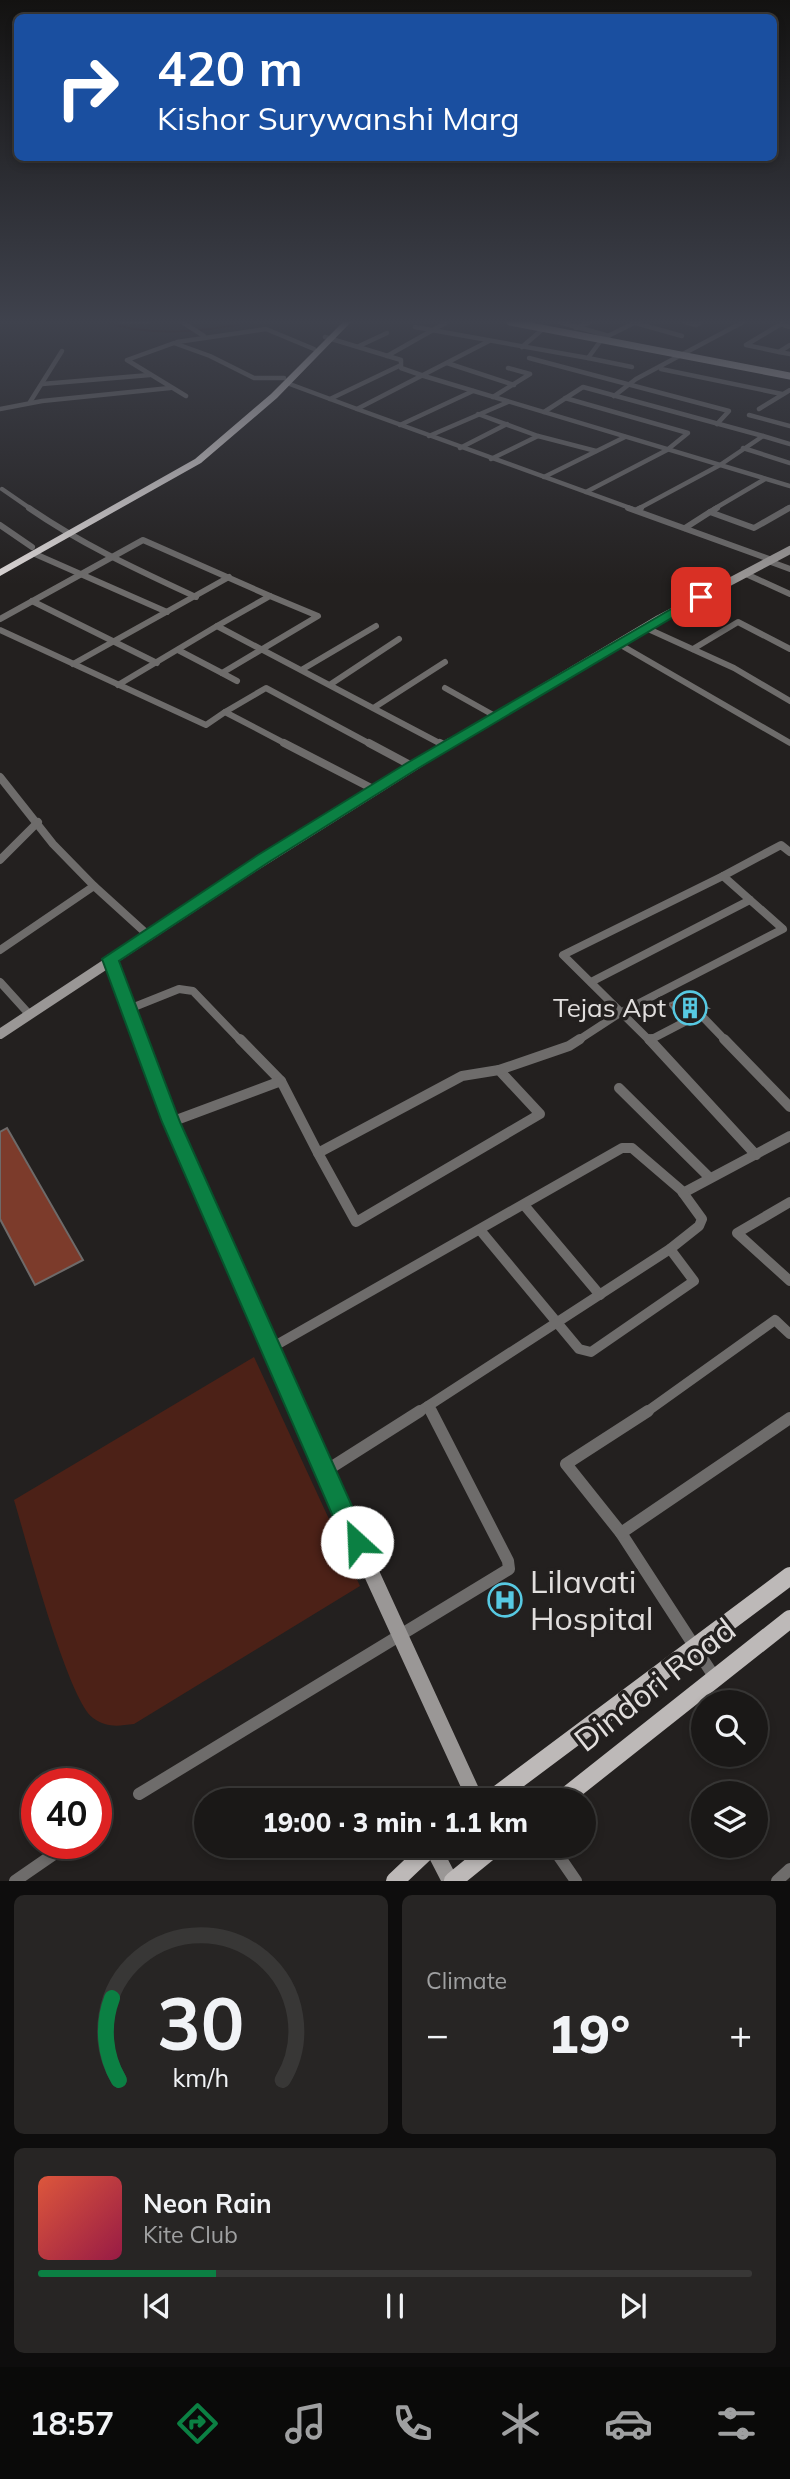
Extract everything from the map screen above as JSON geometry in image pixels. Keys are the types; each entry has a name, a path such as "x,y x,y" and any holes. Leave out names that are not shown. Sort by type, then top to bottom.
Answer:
{"highway":[{"path":"0,573 34,551 198,461 254,410"},
{"path":"0,565 34,551"}],"main road":[{"path":"507,1788 790,1576"},
{"name":"Dindori Road","path":"576,1788 790,1619"},
{"path":"395,1881 419,1858"},
{"path":"452,1881 481,1858"}],"street":[{"path":"356,410 637,510 790,569"},
{"path":"400,425 433,410"},
{"path":"429,436 488,410"},
{"path":"537,410 790,486"},
{"path":"544,412 547,410"},
{"path":"586,492 667,450 688,433 606,410"},
{"path":"665,410 790,444"},
{"path":"717,424 729,411 724,410"},
{"path":"478,414 538,436 596,451"},
{"path":"749,415 790,426"},
{"path":"460,448 507,424"},
{"path":"490,459 538,436"},
{"path":"637,510 720,465 763,436"},
{"path":"544,477 625,437"},
{"path":"743,448 790,463"},
{"path":"685,528 765,479"},
{"path":"1,489 66,533 111,558 196,597"},
{"path":"710,512 754,528 790,507"},
{"path":"0,524 34,551 74,573 83,573 167,612"},
{"path":"0,619 143,540 318,616 222,673"},
{"path":"0,1034 110,959 412,766 646,628 790,550"},
{"path":"746,574 790,594"},
{"path":"73,664 229,577"},
{"path":"118,685 270,596"},
{"path":"32,601 157,663"},
{"path":"693,649 737,622 790,649"},
{"path":"217,626 446,746"},
{"path":"303,669 376,626"},
{"path":"646,628 734,668 789,700"},
{"path":"0,630 206,725 266,688 412,766"},
{"path":"331,684 399,639"},
{"path":"619,644 790,743"},
{"path":"178,650 237,681"},
{"path":"374,707 444,662"},
{"path":"445,688 495,716"},
{"path":"225,712 375,789"},
{"path":"0,777 53,844 148,935"},
{"path":"0,860 4,851 38,822"},
{"path":"756,1154 650,1040 563,955 781,845 790,852"},
{"path":"318,1153 462,1076 499,1070 569,1046 620,1013 783,929 723,876"},
{"path":"0,950 94,886"},
{"path":"591,982 750,900"},
{"path":"110,959 171,1122 324,1472 470,1788"},
{"path":"0,982 29,1014"},
{"path":"129,1009 179,989 193,991 281,1082 356,1222 540,1114 499,1070"},
{"path":"650,1040 700,1014 790,1107"},
{"path":"171,1122 281,1082"},
{"path":"620,1088 710,1178"},
{"path":"683,1194 790,1136"},
{"path":"271,1349 627,1147 699,1210 702,1219 699,1226 670,1250 324,1472"},
{"path":"790,1202 737,1233 790,1281"},
{"path":"524,1205 600,1295"},
{"path":"480,1230 579,1349 590,1352 694,1281 670,1250"},
{"path":"715,1678 621,1533 566,1464 662,1402 775,1320 790,1334"},
{"path":"139,1794 509,1569 508,1561 428,1406"},
{"path":"621,1533 790,1418"},
{"path":"439,1858 452,1881"},
{"path":"560,1858 576,1881"},
{"path":"15,1881 46,1859"},
{"path":"777,1881 790,1869"}],"shaded area":[{"path":"254,1357 360,1586 134,1724 118,1726 103,1723 93,1718 71,1681 48,1616 14,1500"}],"building":[{"name":"Tejas Apt","path":"690,995 708,1008 697,1008 679,1017 669,1004"},
{"path":"7,1128 83,1260 35,1285 0,1219 0,1132"}],"place":[{"name":"Tejas Apt","path":"690,1008"},
{"name":"Lilavati Hospital","path":"505,1600"}],"route":[{"path":"357,1542 171,1122 110,959 264,858 331,819 412,766 655,621 701,597"}]}
